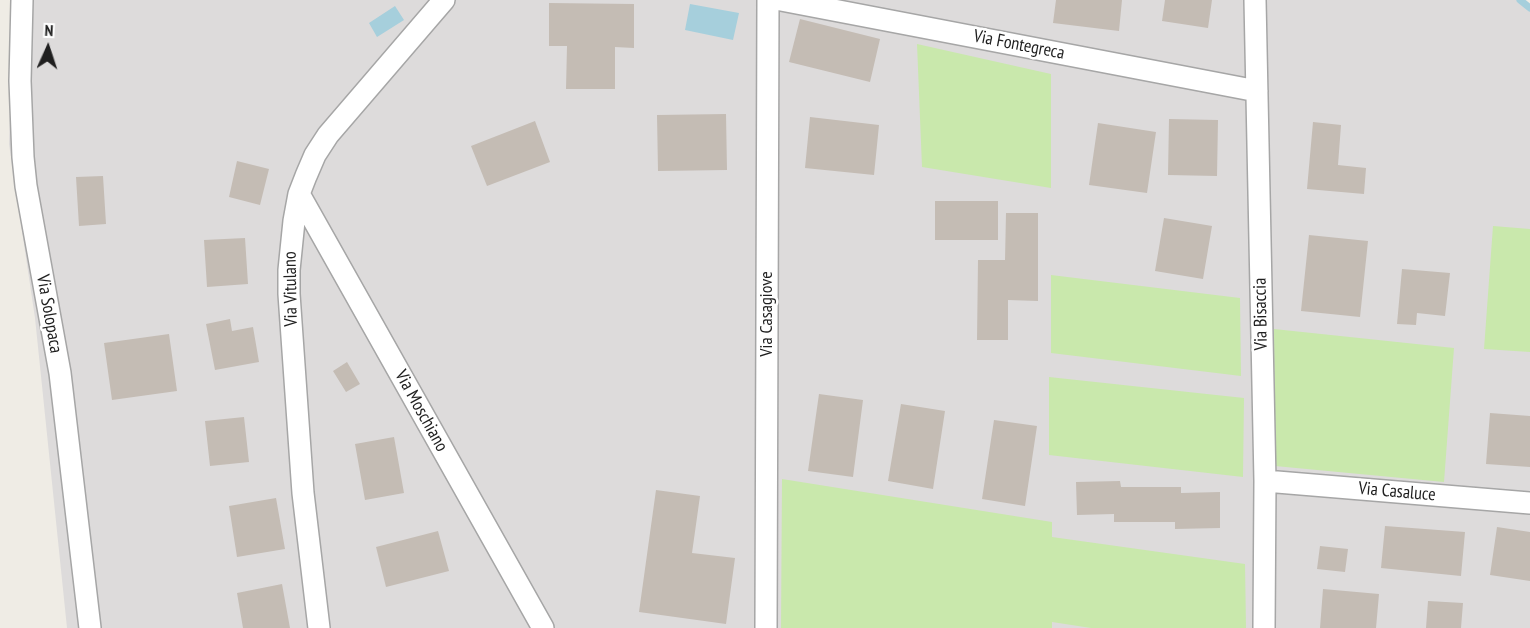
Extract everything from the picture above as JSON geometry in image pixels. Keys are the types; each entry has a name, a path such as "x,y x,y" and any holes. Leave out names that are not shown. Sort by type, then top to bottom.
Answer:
{"street":[{"name":"Via Solopaca","path":"22,0 20,81 26,186 60,373 90,628"},
{"name":"Via Vitulano","path":"319,628 303,493 289,294 291,243 299,194 315,155 328,135 444,0"},
{"name":"Via Casagiove","path":"766,628 768,0"},
{"name":"Via Fontegreca","path":"781,0 1257,91"},
{"name":"Via Bisaccia","path":"1255,0 1265,481 1264,628"},
{"name":"Via Moschiano","path":"299,194 543,628"},
{"name":"Via Casaluce","path":"1265,481 1530,503"}],"shaded area":[{"path":"13,0 1520,0 1530,8 1530,628 67,628 35,318 9,144"}],"green space":[{"path":"917,44 1051,74 1051,188 922,167"},
{"path":"1493,226 1530,229 1530,352 1484,349"},
{"path":"1051,275 1240,298 1241,376 1051,353"},
{"path":"1274,329 1454,348 1444,482 1275,466"},
{"path":"1049,377 1244,398 1243,477 1049,455"},
{"path":"782,479 1052,522 1052,537 1245,564 1246,628 1091,628 1052,622 1052,628 781,628"}],"water":[{"path":"690,4 739,13 733,40 685,30"},
{"path":"395,6 404,20 377,37 369,23"}],"building":[{"path":"1056,0 1122,0 1119,31 1053,23"},
{"path":"1165,0 1212,0 1208,28 1162,21"},
{"path":"549,3 634,4 634,48 615,47 615,89 566,89 567,46 549,46"},
{"path":"800,19 880,39 870,82 789,62"},
{"path":"726,114 727,170 658,171 657,115"},
{"path":"810,117 879,125 874,175 805,168"},
{"path":"1169,119 1218,120 1217,176 1168,175"},
{"path":"535,121 550,162 487,186 471,146"},
{"path":"1313,122 1341,125 1338,165 1366,168 1364,194 1307,189"},
{"path":"1098,123 1156,132 1147,193 1089,185"},
{"path":"237,161 269,169 260,205 229,197"},
{"path":"103,176 106,224 79,226 76,177"},
{"path":"935,201 998,201 998,240 935,240"},
{"path":"1006,213 1038,213 1038,301 1008,300 1008,340 977,340 978,260 1005,260"},
{"path":"1164,218 1212,226 1203,279 1155,271"},
{"path":"1309,235 1368,241 1360,317 1301,311"},
{"path":"245,238 248,284 207,287 204,240"},
{"path":"1402,269 1450,273 1445,316 1417,313 1416,325 1397,324"},
{"path":"230,319 232,331 253,327 259,362 215,370 206,324"},
{"path":"169,334 177,391 112,400 104,343"},
{"path":"347,362 360,384 346,392 333,371"},
{"path":"819,394 863,400 853,477 808,471"},
{"path":"901,404 945,411 933,489 888,481"},
{"path":"1490,413 1530,416 1530,467 1486,464"},
{"path":"244,417 249,462 210,466 205,421"},
{"path":"994,420 1037,426 1025,506 982,499"},
{"path":"394,437 404,493 365,500 355,444"},
{"path":"1120,481 1121,487 1181,487 1181,493 1220,492 1220,528 1175,529 1175,522 1114,522 1114,514 1077,515 1076,482"},
{"path":"656,490 700,496 692,553 735,558 726,624 639,612"},
{"path":"276,498 285,549 237,557 229,506"},
{"path":"1385,526 1465,532 1461,576 1381,568"},
{"path":"1497,527 1530,532 1530,581 1490,575"},
{"path":"438,531 449,571 386,587 376,547"},
{"path":"1320,546 1348,549 1345,572 1317,569"},
{"path":"282,584 290,628 243,628 237,593"},
{"path":"1323,589 1379,594 1376,628 1320,628"},
{"path":"1428,601 1463,603 1461,628 1426,628"}],"waterway":[{"path":"1520,0 1530,8"}]}
